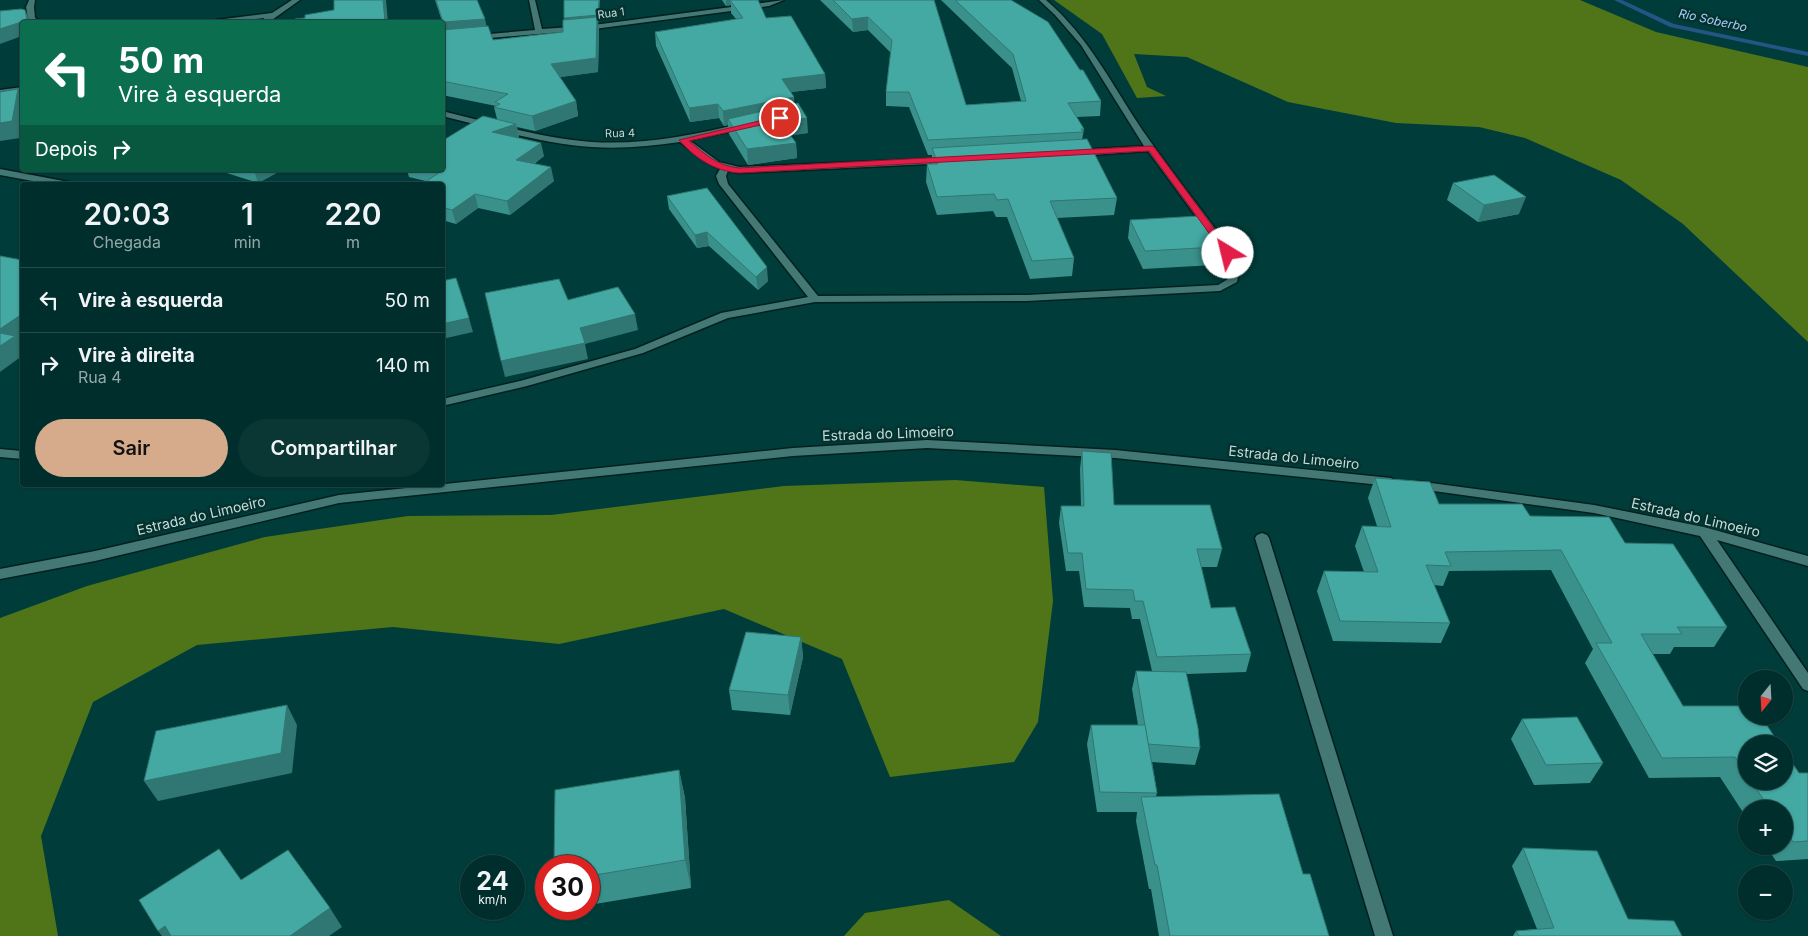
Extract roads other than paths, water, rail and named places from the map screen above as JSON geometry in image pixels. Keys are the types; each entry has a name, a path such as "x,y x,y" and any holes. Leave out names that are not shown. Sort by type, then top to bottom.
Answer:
{"street":[{"path":"32,0 30,7 32,19 34,20"},
{"path":"266,20 297,0"},
{"path":"532,0 539,32"},
{"name":"Rua 1","path":"445,40 539,32 700,14 769,4 782,0"},
{"path":"445,402 523,384 639,351 726,315 815,299 1027,298 1220,288 1233,280 1235,268 1228,253 1151,148 1092,54 1055,10 1042,0"},
{"path":"234,20 271,16"},
{"path":"0,92 20,89"},
{"name":"Rua 4","path":"445,114 569,142 624,145 683,140 754,124"},
{"path":"683,140 711,163 724,169 780,169 957,160"},
{"path":"1063,154 1151,148"},
{"path":"724,169 721,176 724,184 815,299"},
{"path":"0,172 53,182"},
{"name":"Estrada do Limoeiro","path":"0,574 95,556 339,499 793,452 927,444 1115,454 1443,488 1594,508 1704,532 1808,560"},
{"path":"0,453 20,455"},
{"path":"1704,532 1808,685"},
{"path":"1262,538 1384,936"}],"waterway":[{"name":"Rio Soberbo","path":"1617,0 1672,26 1808,54"}]}
